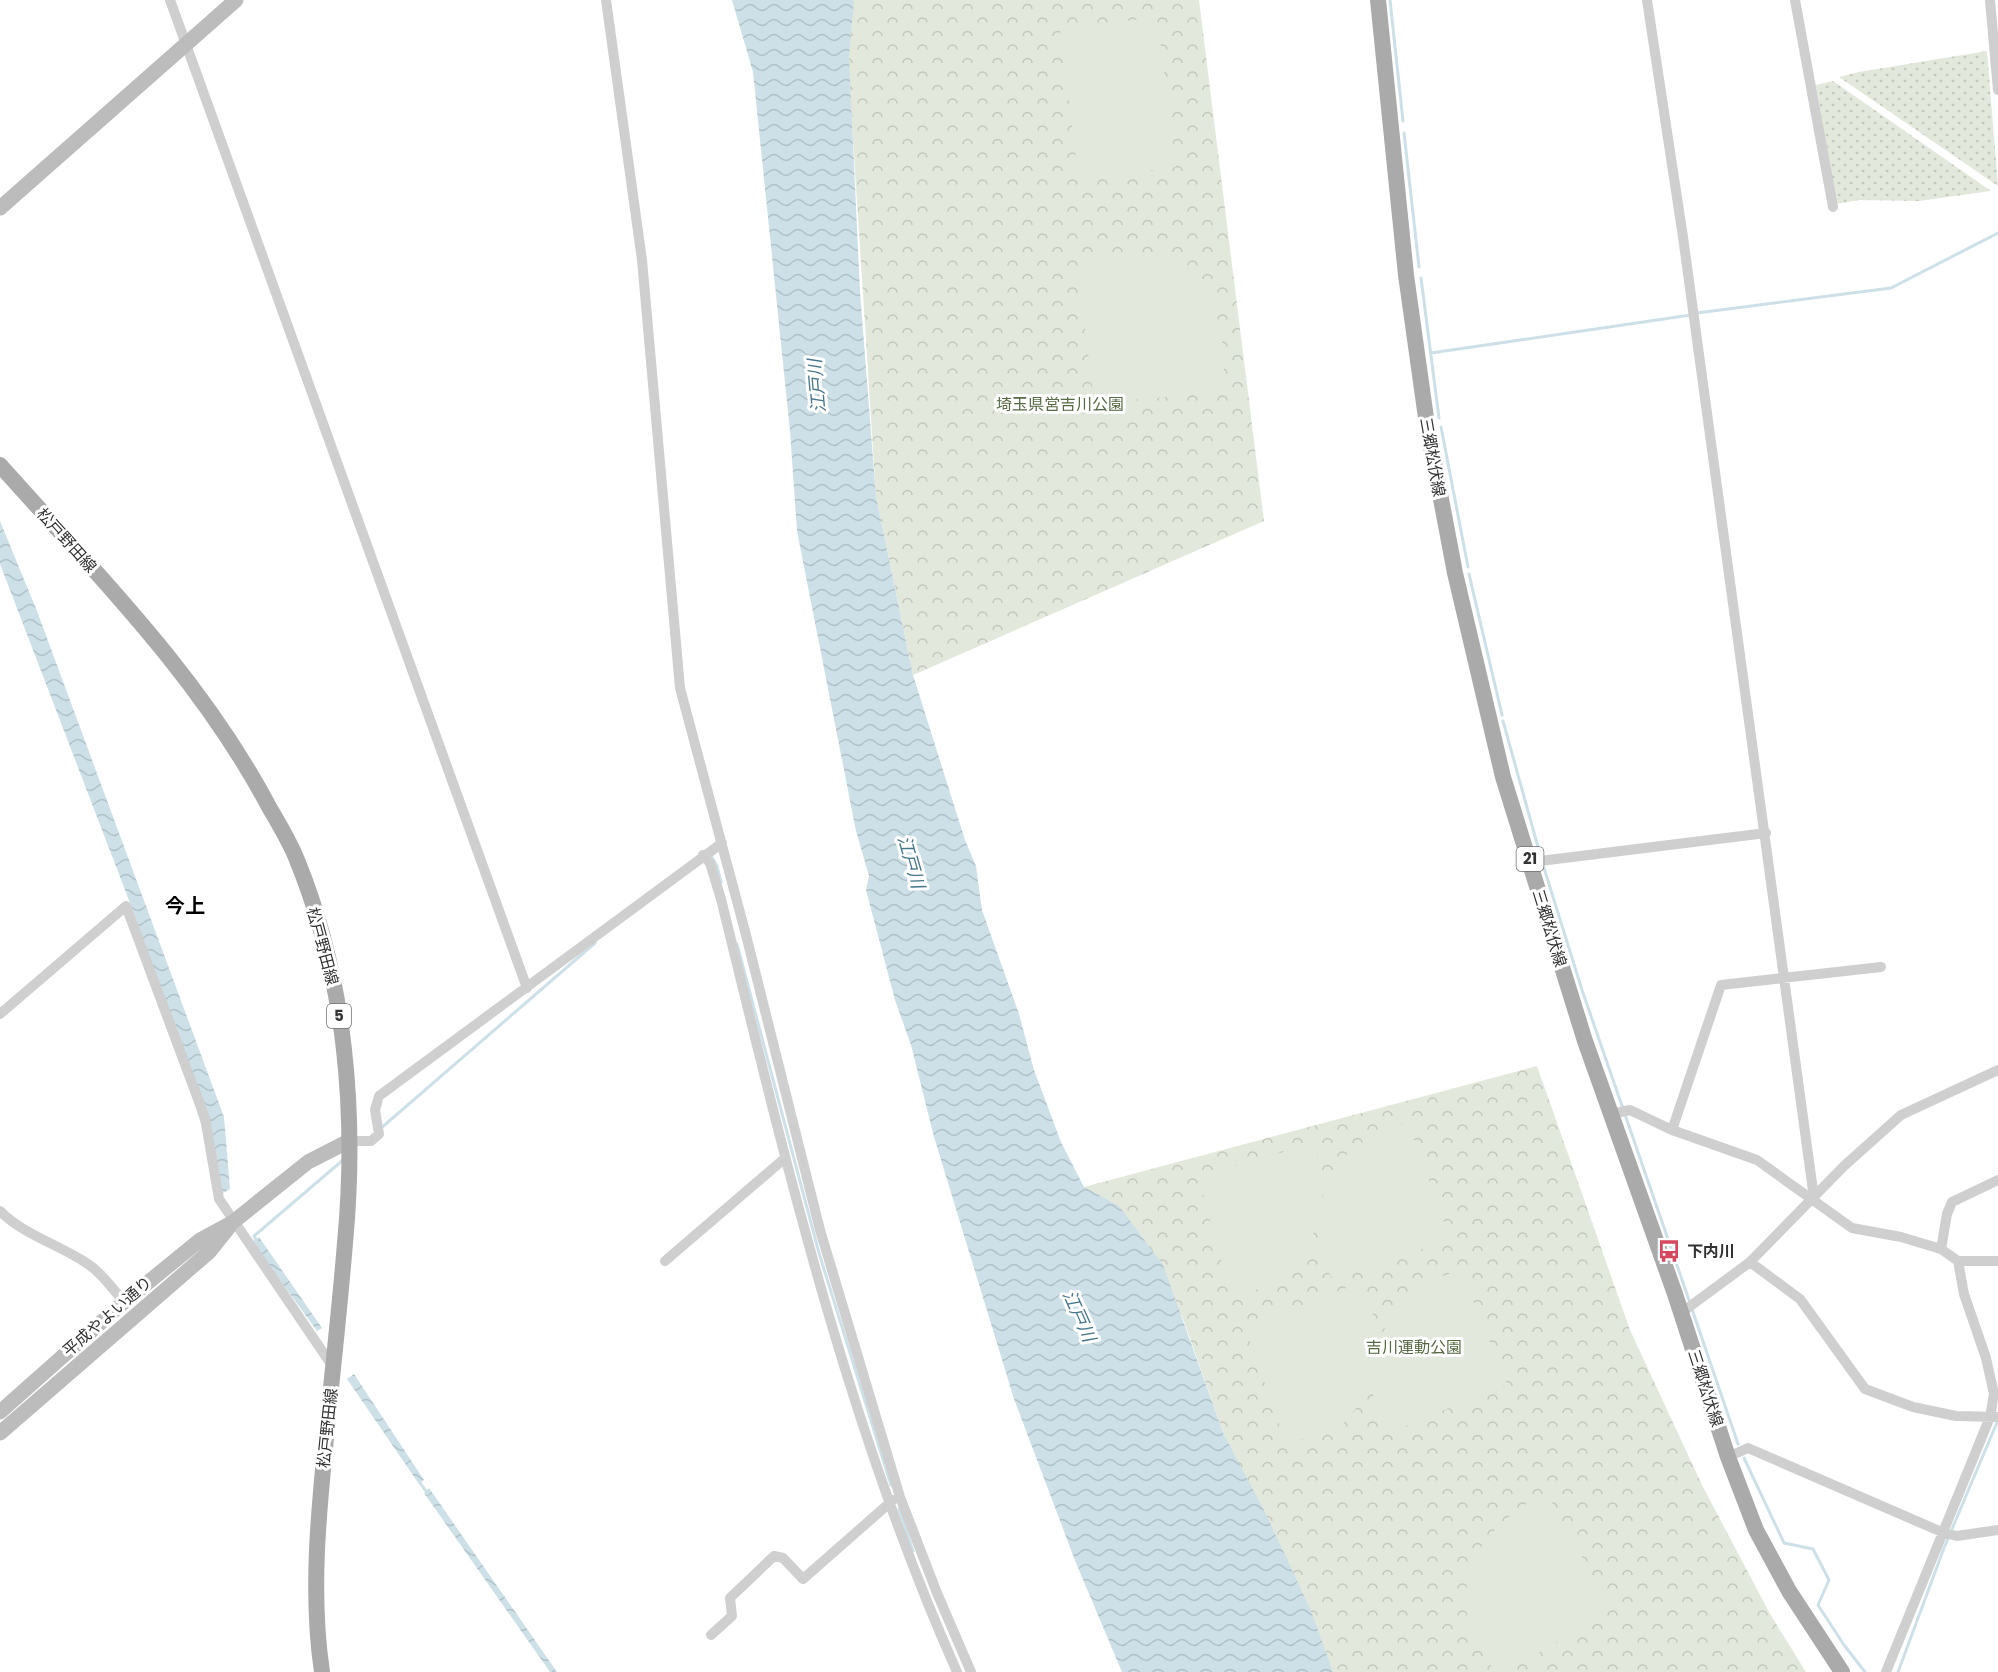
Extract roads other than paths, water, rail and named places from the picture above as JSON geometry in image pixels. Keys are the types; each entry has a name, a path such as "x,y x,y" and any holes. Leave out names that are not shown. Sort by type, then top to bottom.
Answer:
{"main road":[{"name":"三郷松伏線","path":"1378,0 1406,275 1429,436 1476,667 1503,777 1532,864 1581,1029 1689,1307 1728,1457 1761,1540 1789,1591 1842,1672"},
{"name":"松戸野田線","path":"0,465 146,627 255,780 297,858 327,951 346,1058 349,1141 346,1239 320,1496 317,1572 318,1647 322,1672"}],"street":[{"path":"170,0 527,988"},
{"path":"0,208 236,0"},
{"path":"606,0 642,260 680,688 722,843 819,1230 900,1497 937,1593 971,1672"},
{"path":"1647,0 1683,237 1814,1198"},
{"path":"1795,0 1833,207"},
{"path":"1990,0 1998,90"},
{"path":"1532,864 1540,861 1766,833"},
{"path":"349,1141 371,1141 379,1134 375,1110 379,1096 722,843"},
{"path":"703,855 710,863 721,898 765,1071 784,1159 855,1400 889,1503 957,1672"},
{"path":"0,1014 126,906 205,1118 219,1199 333,1367"},
{"path":"1672,1130 1721,985 1881,967"},
{"path":"1689,1307 1750,1262 1844,1166 1901,1116 1998,1070"},
{"path":"1614,1113 1630,1110 1672,1130 1757,1160 1814,1198 1852,1228 1901,1237 1941,1249 1958,1261 1998,1261"},
{"name":"平成やよい通り","path":"0,1412 124,1302 200,1240 233,1222 308,1162 349,1141"},
{"path":"665,1261 784,1159"},
{"path":"1941,1249 1947,1214 1952,1202 1998,1180"},
{"path":"0,1211 17,1224 98,1272 124,1302"},
{"name":"平成やよい通り","path":"0,1433 209,1252 233,1222"},
{"path":"1886,1672 1994,1417 1994,1394 1986,1358 1964,1294 1958,1261"},
{"path":"1750,1262 1800,1299 1865,1389 1912,1407 1956,1416 1994,1417"},
{"path":"1728,1457 1748,1448 1944,1533 1957,1536 1998,1530"},
{"path":"711,1635 732,1616 730,1598 774,1556 783,1558 803,1579 889,1503 900,1497"}],"water":[{"name":"江戸川","path":"732,0 854,0 849,57 860,292 876,496 913,675 965,840 976,866 982,910 1019,1014 1034,1070 1061,1142 1084,1187 1119,1206 1163,1265 1224,1435 1266,1514 1311,1611 1333,1672 1122,1672 1076,1563 1014,1399 934,1137 911,1045 895,1000 866,890 869,876 856,831 797,531 790,431 753,72"},
{"path":"0,521 37,611 224,1117 230,1189 223,1193 135,916 0,564"},
{"path":"259,1237 322,1328 317,1331 252,1242"},
{"path":"354,1374 424,1480 419,1484 347,1379"},
{"path":"429,1488 557,1672 550,1672 424,1493"}],"waterway":[{"path":"1390,0 1403,121"},
{"path":"1404,133 1419,267"},
{"path":"1697,313 1891,288 1998,233"},
{"path":"1421,278 1439,418"},
{"path":"1431,353 1691,315"},
{"path":"1441,427 1468,567"},
{"path":"1469,574 1502,715"},
{"path":"1503,721 1541,858"},
{"path":"711,856 717,866 721,882"},
{"path":"1544,868 1582,990 1690,1303"},
{"path":"380,1129 595,943"},
{"path":"737,944 819,1253 891,1485"},
{"path":"258,1243 254,1236 343,1160"},
{"path":"1692,1309 1738,1444"},
{"path":"1898,1672 1944,1548 1998,1420"},
{"path":"1744,1458 1784,1543 1813,1549 1829,1580 1818,1605 1865,1672"},
{"path":"418,1480 428,1494"},
{"path":"899,1509 913,1551"}],"place":[{"name":"下内川","path":"1669,1251"}],"district":[{"name":"今上","path":"185,906"}],"park label":[{"name":"埼玉県営吉川公園","path":"1060,404"},
{"name":"吉川運動公園","path":"1414,1347"}]}
